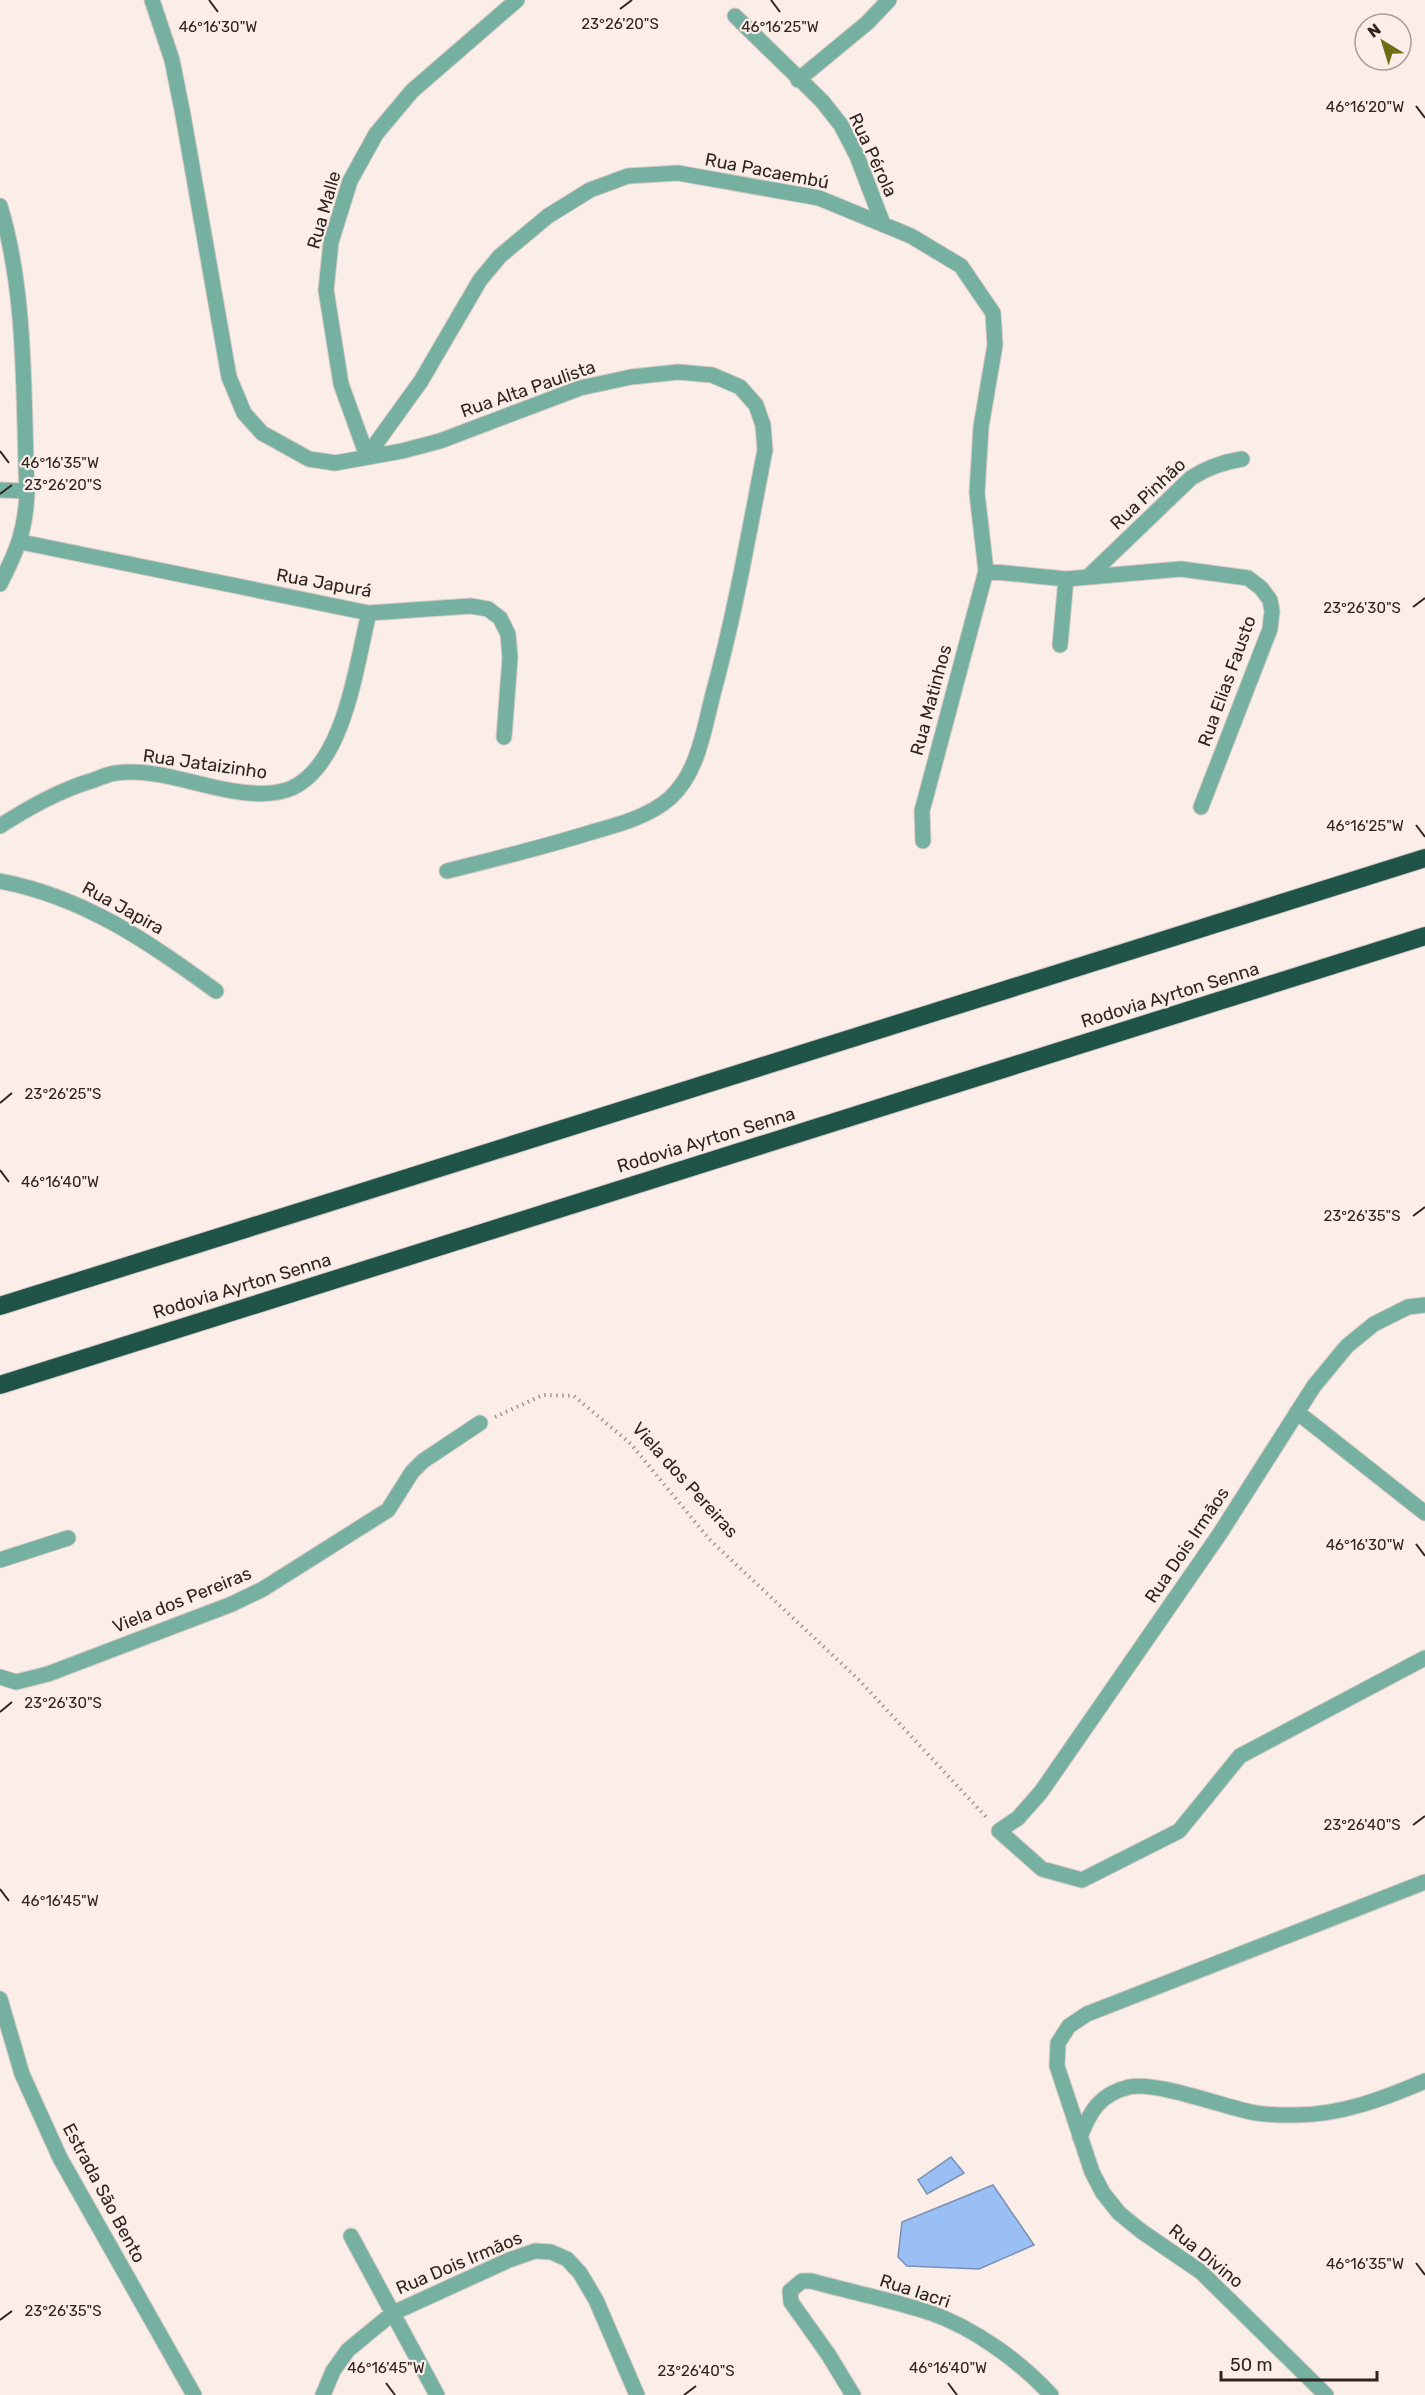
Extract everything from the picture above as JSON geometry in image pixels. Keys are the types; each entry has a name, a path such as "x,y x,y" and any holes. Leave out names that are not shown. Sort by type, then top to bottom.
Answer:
{"highway":[{"path":"0,1306 1425,858"},
{"name":"Rodovia Ayrton Senna","path":"0,1385 1425,936"}],"street":[{"name":"Rua Alta Paulista","path":"152,0 172,60 229,377 244,412 262,433 309,459 335,463 402,451 440,441 580,388 631,377 678,372 712,375 740,387 756,405 764,425 765,450 730,632 699,751 684,783 670,798 652,810 617,825 554,844 447,871"},
{"name":"Rua Malle","path":"367,456 341,384 326,290 331,242 350,181 376,134 412,91 517,0"},
{"path":"798,80 867,23 889,0"},
{"name":"Rua Pérola","path":"735,16 822,101 841,125 857,156 883,224"},
{"name":"Rua Pacaembú","path":"367,456 421,381 480,280 500,256 548,216 590,190 628,176 678,173 819,198 911,236 961,266 993,313 995,345 981,427 977,492 986,571"},
{"path":"0,206 10,238 18,298 27,491 26,517 21,542 0,584"},
{"name":"Rua Pinhão","path":"1089,576 1191,478 1222,462 1242,459"},
{"path":"0,490 27,491"},
{"name":"Rua Japurá","path":"21,542 369,613 471,606 488,609 500,618 508,634 510,658 504,737"},
{"name":"Rua Elias Fausto","path":"986,571 1066,579 1181,569 1248,578 1262,588 1270,600 1272,611 1270,629 1201,807"},
{"name":"Rua Matinhos","path":"923,841 922,811 986,571"},
{"path":"1060,645 1066,579"},
{"name":"Rua Jataizinho","path":"0,826 40,801 76,785 115,773 161,774 232,791 268,794 292,788 311,775 327,755 342,724 369,613"},
{"name":"Rua Japira","path":"0,881 74,902 158,949 216,991"},
{"name":"Rua Dois Irmãos","path":"999,1831 1018,1818 1041,1792 1219,1535 1314,1386 1347,1346 1374,1324 1408,1307 1425,1305"},
{"path":"1297,1412 1425,1513"},
{"name":"Viela dos Pereiras","path":"0,1677 16,1682 48,1674 232,1604 263,1589 388,1510 412,1472 423,1461 480,1423"},
{"path":"0,1560 68,1539"},
{"path":"999,1831 1042,1869 1082,1880 1179,1831 1240,1756 1425,1658"},
{"path":"1080,2137 1057,2066 1058,2043 1069,2026 1087,2014 1425,1882"},
{"name":"Estrada São Bento","path":"0,1999 22,2074 60,2158 194,2395"},
{"path":"1080,2137 1089,2114 1100,2102 1130,2087 1150,2087 1252,2112 1294,2115 1337,2111 1391,2095 1425,2081"},
{"name":"Rua Divino","path":"1080,2137 1092,2172 1103,2193 1119,2213 1201,2272 1326,2395"},
{"path":"351,2236 437,2395"},
{"name":"Rua Dois Irmãos","path":"323,2395 333,2371 348,2350 393,2313 509,2260 535,2251 551,2252 567,2259 580,2272 596,2300 637,2395"},
{"name":"Rua Iacri","path":"853,2395 828,2354 791,2302 790,2291 802,2281 812,2281 932,2314 982,2338 1033,2375 1051,2395"}],"path":[{"name":"Viela dos Pereiras","path":"480,1423 543,1395 574,1396 631,1444 709,1539 858,1679 999,1831"}],"water":[{"path":"951,2157 964,2173 927,2194 918,2180"},
{"path":"993,2185 1034,2245 979,2269 907,2266 898,2257 902,2222"}]}
